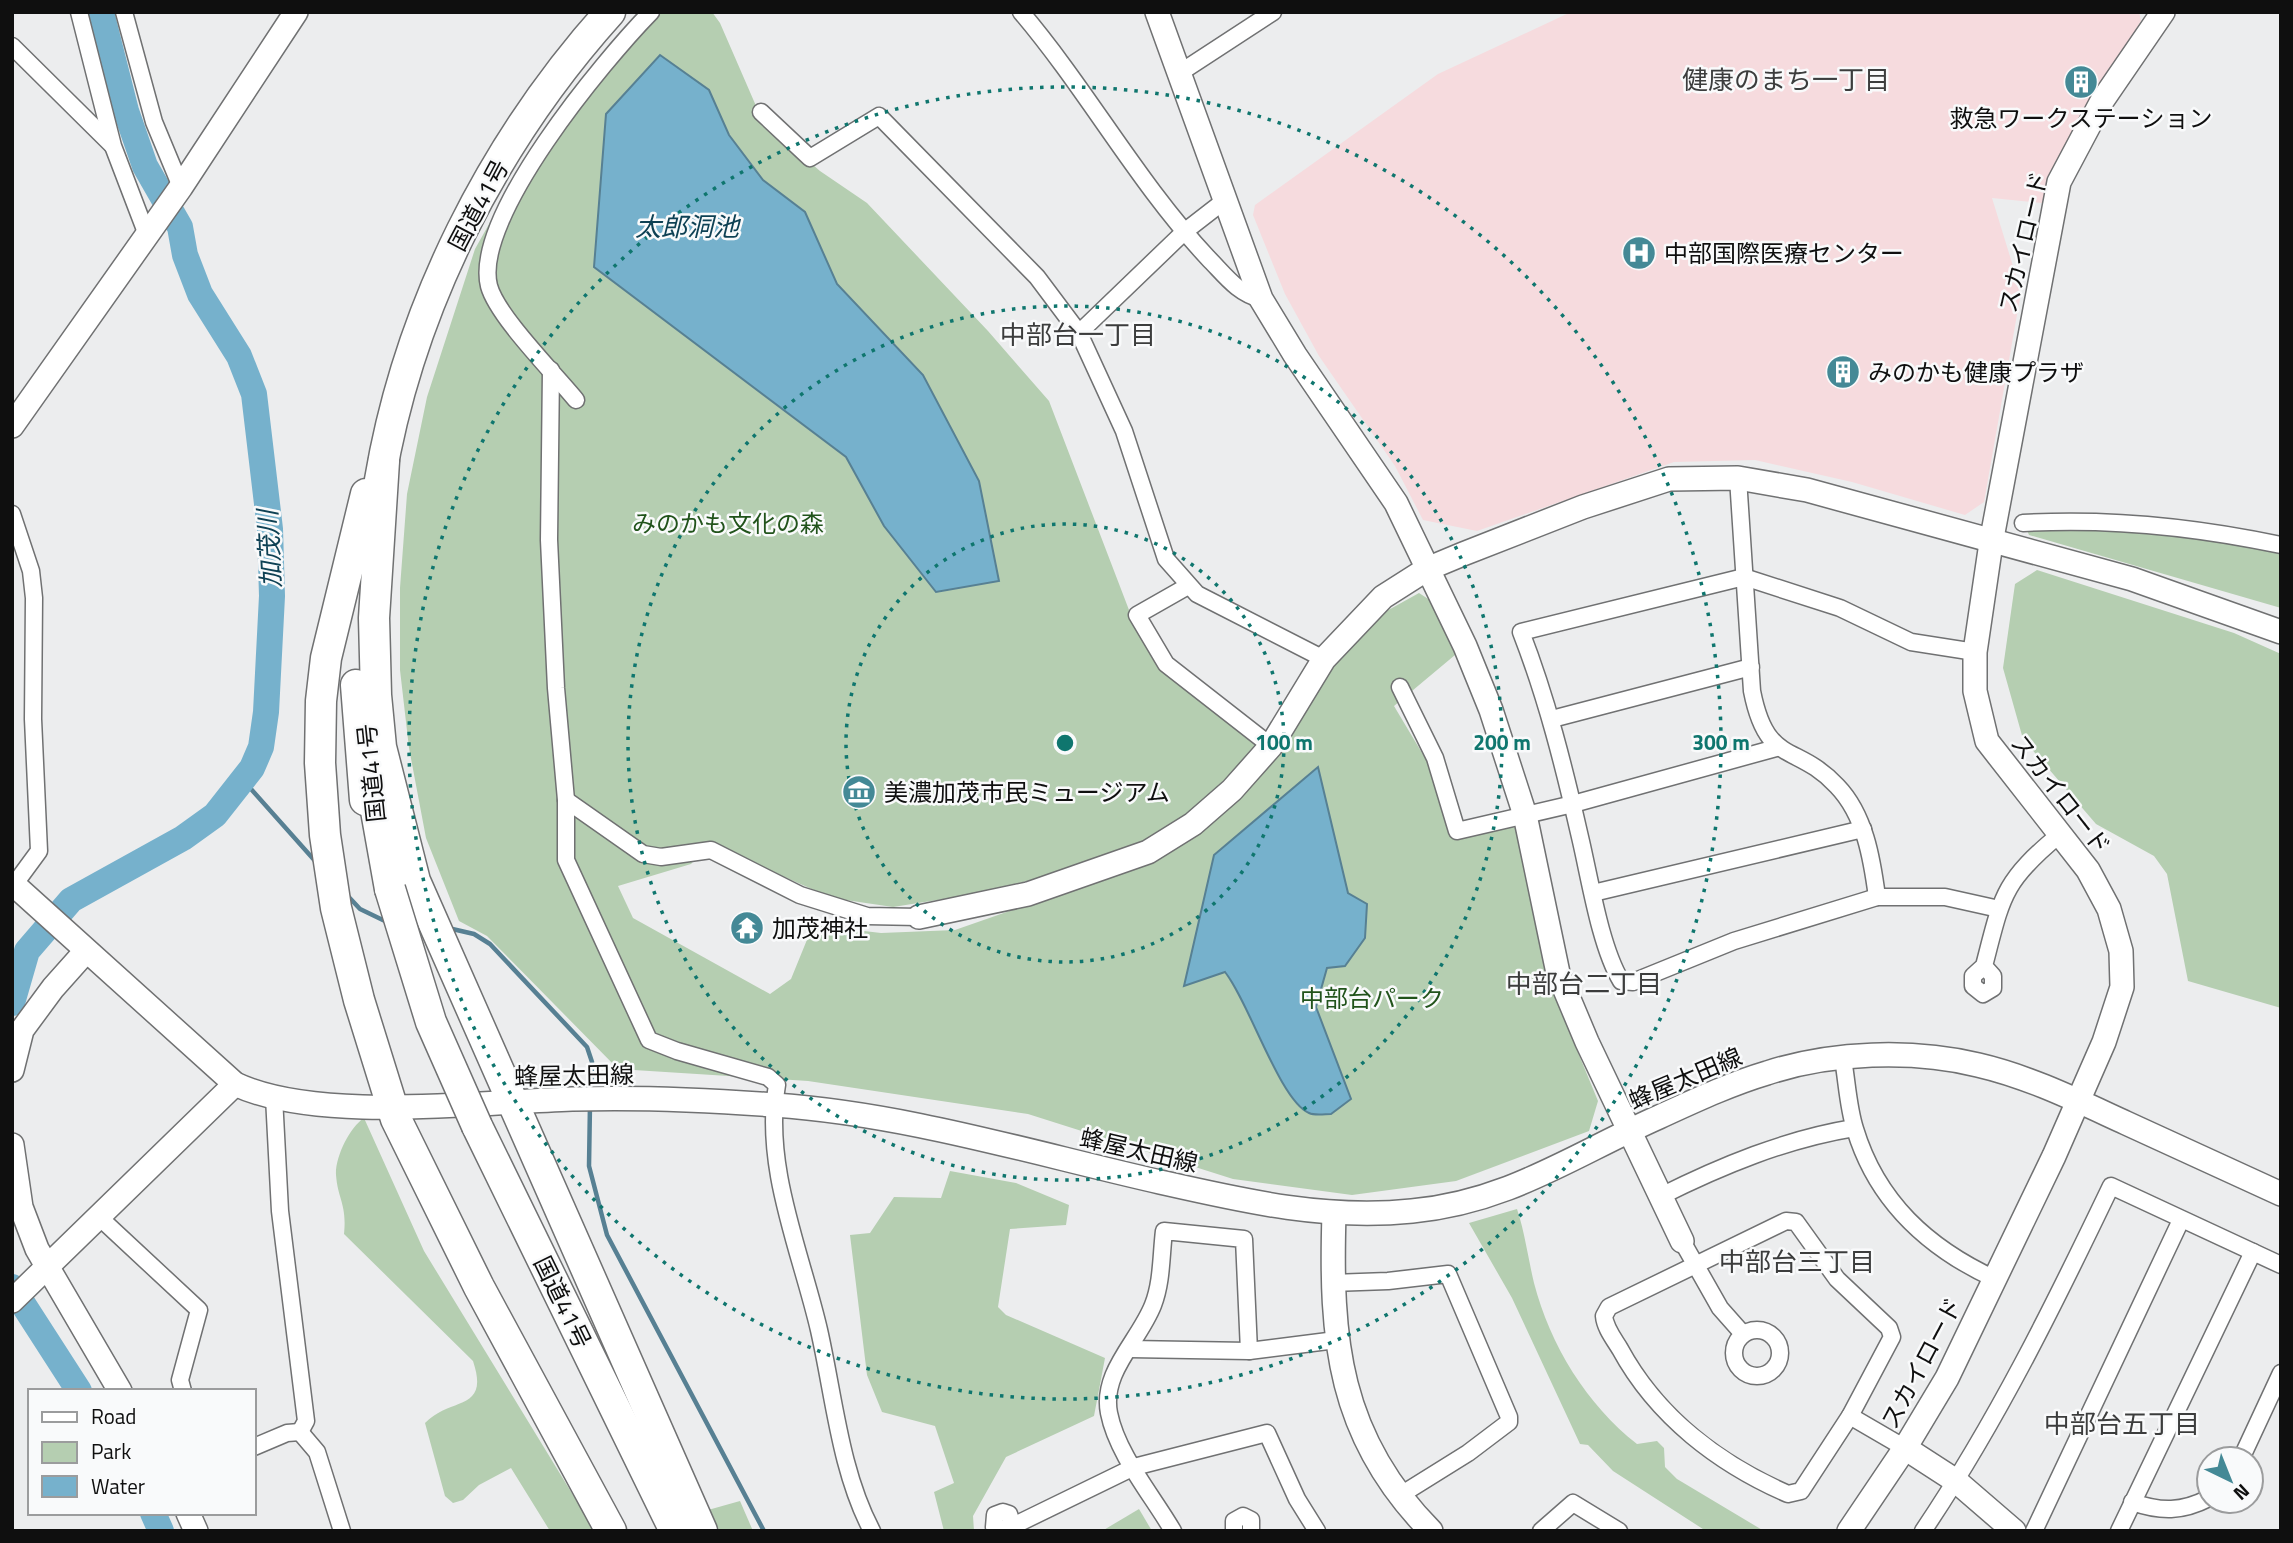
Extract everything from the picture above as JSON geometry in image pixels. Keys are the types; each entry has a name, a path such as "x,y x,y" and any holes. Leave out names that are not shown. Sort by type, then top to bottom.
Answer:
{"highway":[{"name":"国道41号","path":"589,12 529,90 499,138 447,235 428,278 383,418 366,494 356,621 356,699 364,790 386,890 431,1022 473,1126 667,1531"},
{"name":"国道41号","path":"386,890 371,781 363,663 369,551 384,461 411,357 467,219 542,96 610,12"},
{"path":"384,461 374,618 380,734 398,822 426,906 447,958 702,1531"},
{"path":"366,494 323,679 320,763 325,835 336,908 359,1000 391,1106 416,1164 611,1531"},
{"name":"国道41号","path":"473,1126 675,1531"}],"street":[{"path":"79,12 113,146 147,235"},
{"path":"124,12 153,122 181,187"},
{"path":"12,426 181,187 296,12"},
{"path":"576,400 497,305 489,286 491,245 512,199 550,136 589,84 651,12"},
{"path":"1021,12 1043,38 1145,185 1184,232 1243,295 1261,299"},
{"path":"1157,12 1261,299 1295,355 1396,503 1465,646 1486,697 1525,816 1558,973 1659,1197 1695,1267 1720,1308 1743,1334"},
{"path":"1178,74 1273,12"},
{"name":"スカイロード","path":"1849,1531 1905,1448 1947,1378 2078,1101 2104,1042 2122,987 2122,951 2109,909 2088,870 1987,741 1975,691 1975,652 1991,543 2059,182 2102,102 2163,12"},
{"path":"12,46 113,146"},
{"path":"761,113 810,158 879,116 1037,277 1079,333 1124,431 1166,559 1188,586 1221,609 1325,659"},
{"path":"1079,333 1184,232 1224,201"},
{"path":"551,370 549,540 556,688 566,800 566,860 649,1040 768,1077 777,1085 774,1105 782,1194 818,1326 850,1475 872,1531"},
{"path":"566,800 643,854 661,857 711,850 800,895 867,916 919,917 1028,894 1149,852 1212,807 1271,746 1325,659 1383,597 1427,569 1632,490 1669,479 1738,478 1807,490 1991,543 2132,579 2281,632"},
{"path":"1738,478 1757,718 1776,748 1822,772 1838,787 1863,829 1877,897"},
{"path":"12,514 28,560 34,598 33,719 39,851 13,884"},
{"path":"2023,523 2082,520 2185,528 2281,545"},
{"path":"1975,652 1911,642 1840,608 1744,577 1521,632 1552,719 1593,893 1614,969 1621,981 1633,982 1734,941 1877,897 1945,897 1999,909"},
{"path":"1188,586 1137,615 1166,664 1271,746"},
{"path":"1552,719 1751,667"},
{"path":"1399,687 1435,758 1457,831 1573,804 1776,748"},
{"path":"1593,893 1863,829"},
{"path":"1984,966 1999,909 2012,878 2059,835"},
{"name":"蜂屋太田線","path":"13,884 235,1084 274,1097 352,1106 587,1099 774,1105 851,1113 939,1129 1273,1207 1334,1214 1409,1212 1454,1206 1510,1190 1628,1130 1768,1072 1806,1063 1843,1059 1932,1057 1978,1065 2035,1082 2281,1194"},
{"path":"12,1070 22,1030 85,951"},
{"path":"1843,1059 1854,1128 1874,1176 1897,1210 1939,1248 1959,1262 1995,1279"},
{"path":"12,1301 235,1084"},
{"path":"274,1097 280,1211 306,1421 300,1432"},
{"path":"1659,1197 1710,1172 1762,1153 1854,1128"},
{"path":"12,1145 21,1207 39,1273 119,1389"},
{"path":"1923,1531 1956,1481 2032,1348 2111,1186 2281,1265"},
{"path":"1334,1214 1332,1283 1336,1340 1350,1402 1361,1432 1399,1496 1431,1531"},
{"path":"98,1216 200,1310 180,1380 182,1389"},
{"path":"2034,1531 2181,1220"},
{"path":"1796,1222 1837,1279 1892,1333 1850,1416 1801,1490 1795,1494 1760,1482 1723,1460 1679,1426 1640,1383 1604,1315 1609,1307 1780,1224 1796,1222"},
{"path":"1173,1531 1113,1427 1108,1400 1114,1373 1130,1349 1156,1296 1164,1231 1244,1239 1249,1352"},
{"path":"2119,1531 2253,1252"},
{"path":"1332,1283 1388,1281 1448,1274 1509,1417 1509,1422 1468,1453 1399,1496"},
{"path":"1130,1349 1249,1352 1336,1340"},
{"path":"2248,1445 2281,1373"},
{"path":"1850,1416 1956,1481 2014,1531"},
{"path":"256,1446 287,1433 300,1432"},
{"path":"300,1432 317,1452 342,1531"},
{"path":"1006,1528 1134,1467 1267,1433 1297,1499 1317,1531"},
{"path":"2132,1502 2157,1510 2195,1505"},
{"path":"1541,1531 1573,1503 1619,1531"},
{"path":"189,1515 196,1531"},
{"path":"1234,1531 1234,1521 1242,1516 1251,1520 1251,1531"}],"shaded area":[{"name":"中部国際医療センター","path":"1571,12 2139,12 2141,21 2055,162 2042,203 1992,198 2021,292 1984,502 1965,515 1852,482 1755,460 1674,462 1477,531 1423,520 1395,466 1319,356 1285,294 1253,215 1255,205 1438,74"}],"green space":[{"name":"みのかも文化の森","path":"638,12 712,12 720,23 763,122 820,171 867,203 988,331 1049,401 1129,610 1164,668 1259,746 1190,814 1120,856 1060,874 950,898 893,907 832,898 710,844 691,864 618,886 633,918 770,994 791,979 813,925 881,933 955,930 1126,870 1170,847 1293,719 1352,639 1383,613 1419,593 1439,606 1455,655 1394,706 1434,773 1453,839 1511,826 1523,832 1548,971 1563,1016 1598,1101 1589,1131 1456,1181 1352,1195 1233,1179 1028,1114 808,1081 618,1069 487,936 459,921 426,838 409,748 400,670 400,588 407,494 427,397 475,249 516,176 567,96"},
{"path":"2022,518 2185,533 2281,553 2281,608 2029,535"},
{"path":"2037,570 2234,633 2281,654 2281,1008 2188,981 2167,874 2154,856 2096,824 2023,739 2003,668 2015,584"},
{"path":"364,1118 424,1251 595,1531 550,1531 511,1468 479,1485 463,1500 453,1503 445,1496 425,1423 472,1396 477,1377 473,1361 344,1234 344,1216 336,1168 349,1135"},
{"path":"950,1171 1016,1183 1069,1205 1066,1225 1010,1229 998,1307 1006,1315 1105,1358 1094,1416 1006,1457 973,1516 974,1531 944,1531 934,1492 954,1483 935,1426 882,1412 867,1375 850,1235 870,1233 894,1197 941,1198"},
{"path":"1517,1209 1541,1306 1560,1351 1587,1392 1602,1411 1637,1444 1657,1441 1664,1448 1665,1467 1677,1479 1764,1531 1706,1531 1613,1471 1588,1445 1580,1444 1512,1298 1469,1223"},
{"path":"740,1501 753,1531 718,1531 708,1510"},
{"path":"1139,1509 1152,1531 1102,1531"}],"water":[{"name":"太郎洞池","path":"660,55 709,90 729,135 763,180 805,212 837,284 923,375 979,481 999,581 936,592 884,526 846,457 594,267 606,114"},
{"path":"1318,767 1348,893 1367,904 1365,938 1345,966 1327,968 1316,1007 1351,1099 1331,1114 1317,1115 1298,1105 1287,1090 1225,972 1184,986 1214,855"}],"waterway":[{"name":"加茂川","path":"12,1003 27,951 71,900 183,838 215,815 252,768 261,747 266,712 272,596 270,529 254,394 239,356 200,294 185,255 180,227 145,166 126,111 101,12"},
{"path":"243,780 316,862"},
{"path":"346,894 360,909 387,922"},
{"path":"448,928 474,934 490,944 587,1047 592,1062 591,1092"},
{"path":"590,1104 589,1166 607,1235 764,1531"},
{"name":"加茂川","path":"12,1287 78,1389"},
{"name":"加茂川","path":"154,1515 161,1531"}],"place":[{"name":"救急ワークステーション","path":"2081,82"},
{"name":"中部国際医療センター","path":"1639,253"},
{"name":"みのかも健康プラザ","path":"1843,372"},
{"name":"美濃加茂市民ミュージアム","path":"859,792"},
{"name":"加茂神社","path":"747,928"}],"district":[{"name":"健康のまち一丁目","path":"1786,79"},
{"name":"中部台一丁目","path":"1078,334"},
{"name":"中部台二丁目","path":"1584,983"},
{"name":"中部台三丁目","path":"1797,1261"},
{"name":"中部台五丁目","path":"2122,1423"}],"park label":[{"name":"中部台パーク","path":"1372,998"}]}
